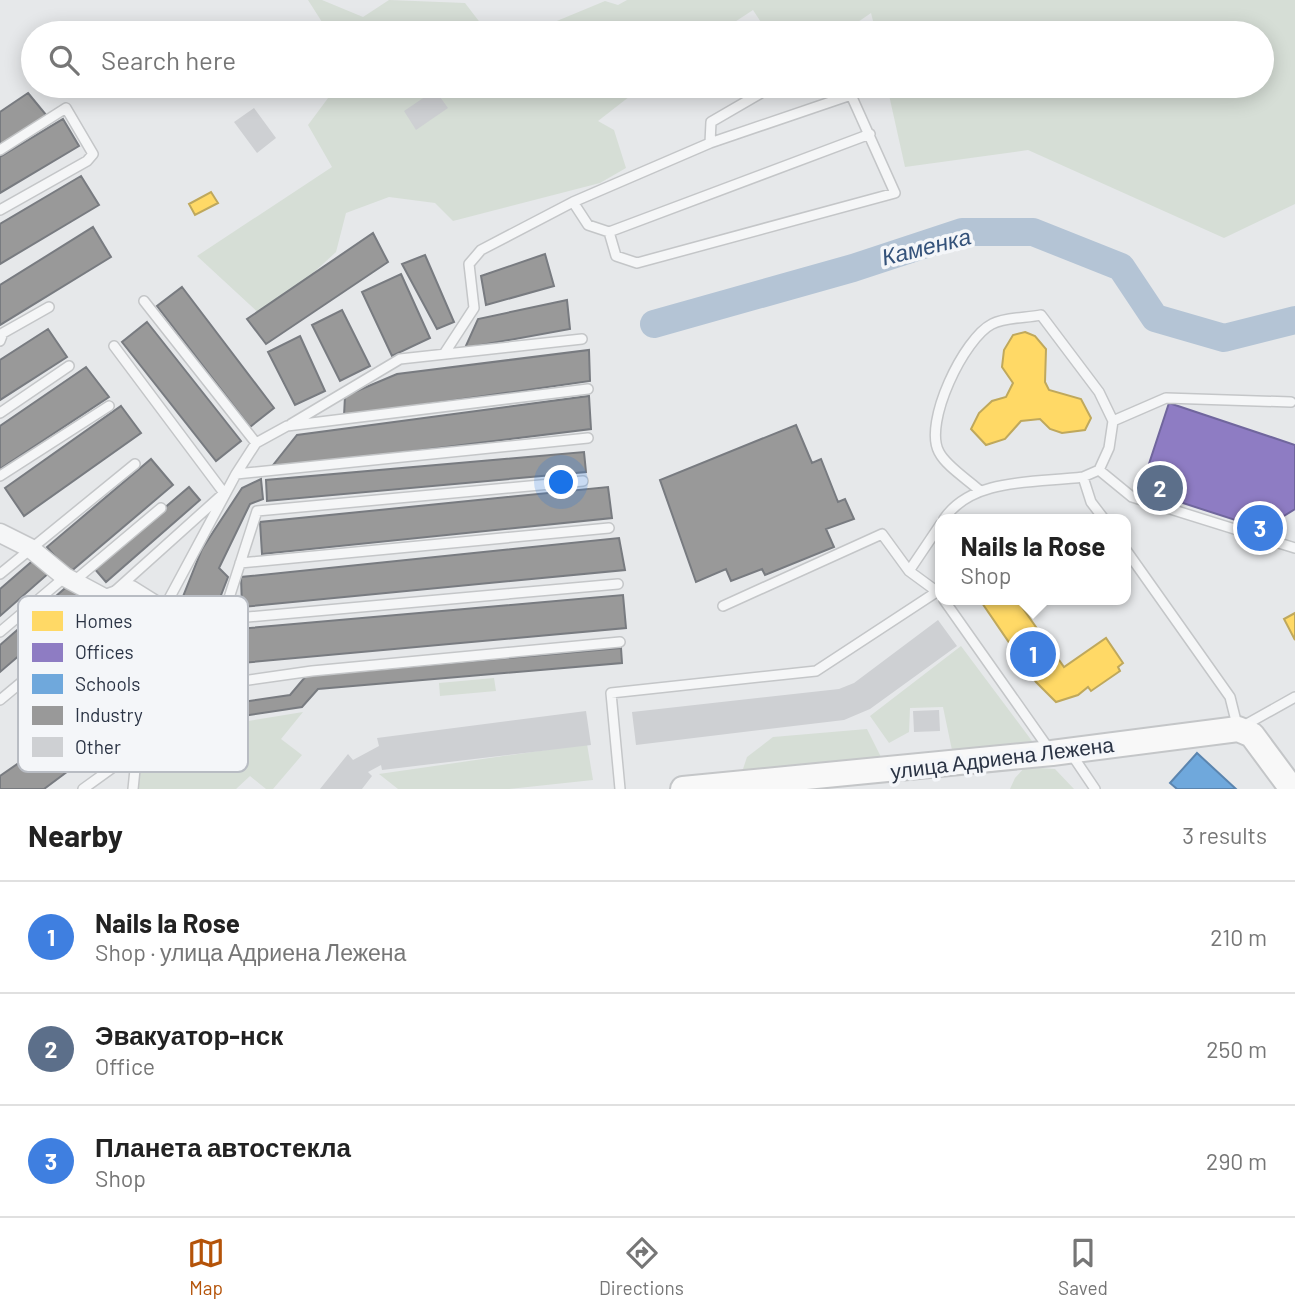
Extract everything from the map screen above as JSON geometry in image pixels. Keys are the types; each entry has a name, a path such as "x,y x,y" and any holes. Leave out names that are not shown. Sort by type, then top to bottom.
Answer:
{"street":[{"path":"0,533 30,548 69,580 102,596"},
{"path":"112,596 131,590 141,596"},
{"path":"1238,729 1252,735 1292,789"},
{"name":"улица Адриена Лежена","path":"683,789 1061,752 1238,729"}],"lane":[{"path":"710,143 711,122 752,98"},
{"path":"444,354 474,308 469,264 481,250 573,202 710,143 842,98"},
{"path":"609,232 616,256 637,263 895,193 852,98"},
{"path":"0,150 65,108 93,154 87,161 0,210"},
{"path":"573,202 588,225 609,232 870,134"},
{"path":"144,301 256,443"},
{"path":"0,341 3,333 49,307"},
{"path":"947,514 953,506 978,490 1083,477 1098,470 1109,449 1113,421 1099,392 1041,315 992,324 975,341 949,380 934,426 939,453 978,490"},
{"path":"170,596 224,493 256,443 400,359 582,339"},
{"path":"114,346 224,493"},
{"path":"0,413 69,366"},
{"path":"286,426 588,390"},
{"path":"1113,421 1166,398 1291,402"},
{"path":"0,476 109,406"},
{"path":"236,474 588,438"},
{"path":"0,574 135,464"},
{"path":"1098,470 1132,497 1295,548"},
{"path":"1083,477 1091,502 1100,514"},
{"path":"231,596 257,511 583,481"},
{"path":"108,596 224,493"},
{"path":"48,596 161,508"},
{"path":"240,563 609,528"},
{"path":"909,571 935,532"},
{"path":"723,606 882,534 909,571 935,590"},
{"path":"1131,557 1230,696 1238,729 1295,697"},
{"path":"248,617 618,584"},
{"path":"124,596 131,590"},
{"path":"620,789 611,693 816,671 935,596"},
{"path":"948,605 1061,752 1095,789"},
{"path":"0,632 18,618"},
{"path":"248,680 312,671 621,642"},
{"path":"0,700 18,685"},
{"path":"83,789 107,772"}],"shaded area":[{"path":"308,0 322,0 363,17 389,0 465,3 479,21 321,21"},
{"path":"627,0 1295,0 1295,204 1224,238 1028,150 905,167 890,98 1274,98 1274,21 873,21 871,13 859,21 760,21 753,10 736,21 557,21 605,1 618,5"},
{"path":"328,98 628,98 598,121 614,130 626,168 600,183 453,221 435,203 389,197 346,213 336,252 264,318 197,256 332,167 308,125"},
{"path":"961,646 1032,741 953,755 943,707 910,708 909,732 889,743 870,716"},
{"path":"494,678 496,691 440,696 439,683"},
{"path":"303,712 281,739 302,755 273,789 266,789 250,776 236,789 135,789 140,772 248,772 248,721"},
{"path":"867,729 883,761 741,775 747,757 773,737"},
{"path":"587,744 593,780 509,789 398,789 379,774"},
{"path":"1025,767 1055,769 1074,789 1010,789"}],"building: Homes":[{"path":"211,192 218,203 195,215 189,204"},
{"path":"1025,332 1035,336 1046,349 1045,382 1049,390 1081,399 1091,418 1085,430 1062,433 1050,429 1040,419 1021,421 1005,439 986,445 971,429 979,413 992,401 1006,397 1013,383 1002,367 1004,350 1013,335"},
{"path":"983,605 1021,605 1064,667 1106,638 1123,663 1118,667 1120,671 1091,691 1088,687 1078,695 1056,702 1036,682"},
{"path":"1295,613 1295,640 1284,619"}],"building: Offices":[{"path":"1169,403 1295,445 1295,509 1263,529 1152,493 1145,476"}],"building: Schools":[{"path":"1197,753 1236,789 1177,789 1170,783"}],"building: Industry":[{"path":"21,98 32,98 47,116 0,146 0,112"},
{"path":"63,119 79,146 0,193 0,157"},
{"path":"81,176 99,205 0,264 0,224"},
{"path":"93,227 111,257 0,325 0,285"},
{"path":"373,233 388,262 266,344 247,319"},
{"path":"545,254 554,286 486,305 481,276"},
{"path":"425,255 454,322 437,329 402,264"},
{"path":"401,274 430,338 392,356 362,292"},
{"path":"182,287 274,408 250,427 157,306"},
{"path":"567,300 570,329 465,348 478,319"},
{"path":"342,310 370,366 340,381 312,325"},
{"path":"147,322 241,441 216,461 122,342"},
{"path":"48,329 67,357 0,400 0,360"},
{"path":"300,336 325,391 295,405 268,352"},
{"path":"589,350 590,381 344,416 345,396 397,374"},
{"path":"86,367 109,397 0,469 0,426"},
{"path":"589,396 591,429 270,469 297,435"},
{"path":"121,406 141,433 24,516 5,488"},
{"path":"796,425 812,463 821,459 838,502 845,499 854,519 826,529 834,547 765,575 762,569 731,581 726,569 696,582 660,480"},
{"path":"584,452 586,472 267,501 266,480"},
{"path":"151,459 173,485 69,573 47,547"},
{"path":"261,479 263,499 250,504 219,568 228,577 221,596 183,596 202,549 242,488"},
{"path":"189,487 200,500 106,582 94,568"},
{"path":"608,487 612,518 262,554 260,522"},
{"path":"619,538 625,570 248,606 248,596 242,596 241,577"},
{"path":"37,557 50,572 23,596 18,596 18,600 0,616 0,589"},
{"path":"71,583 82,596 56,596"},
{"path":"623,595 626,628 248,662 248,628"},
{"path":"18,629 18,657 0,672 0,645"},
{"path":"621,648 622,663 318,689 302,707 248,715 248,701 290,695 306,676"},
{"path":"18,763 18,772 67,772 44,789 0,789 0,776"}],"building: Other":[{"path":"423,98 441,98 448,108 416,130 404,111"},
{"path":"254,108 276,138 257,153 234,122"},
{"path":"938,620 957,646 870,709 844,720 636,745 632,712 839,689 854,683"},
{"path":"939,710 940,731 914,732 913,711"},
{"path":"586,711 591,745 382,770 381,765 368,772 372,776 362,789 320,789 348,754 353,760 379,746 377,738"}],"waterway":[{"name":"Каменка","path":"654,324 853,268 962,232 1033,232 1121,267 1155,318 1224,338 1295,320"}],"place":[{"name":"Эвакуатор-нск","path":"1160,488"},
{"name":"Планета автостекла","path":"1260,528"},
{"name":"Nails la Rose","path":"1033,654"}]}
